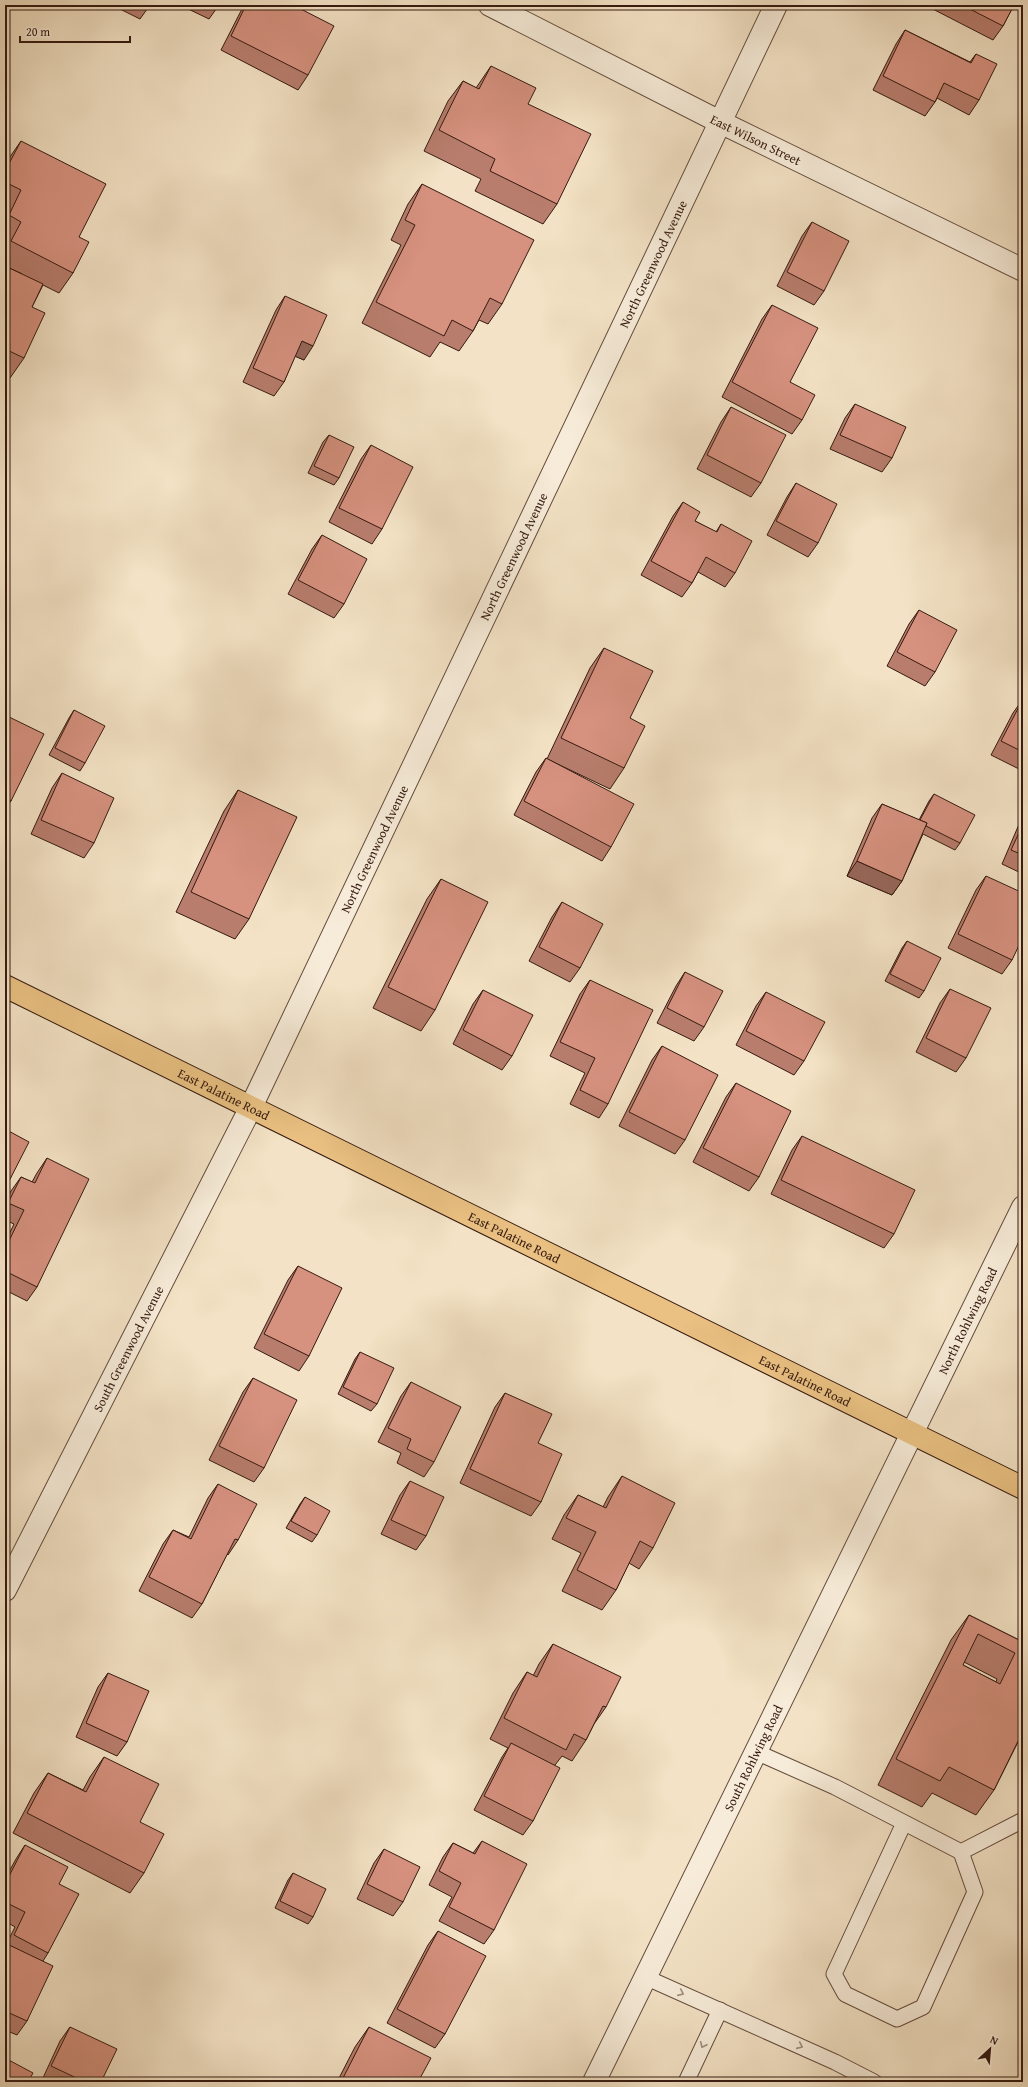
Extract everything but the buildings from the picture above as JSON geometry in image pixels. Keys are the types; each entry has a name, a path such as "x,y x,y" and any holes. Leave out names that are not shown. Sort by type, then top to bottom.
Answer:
{"main road":[{"name":"East Palatine Road","path":"5,986 1023,1488"}],"street":[{"name":"East Wilson Street","path":"490,5 720,122 1023,270"},
{"name":"North Greenwood Avenue","path":"251,1107 776,5"},
{"name":"South Greenwood Avenue","path":"5,1590 251,1107"},
{"name":"North Rohlwing Road","path":"912,1434 1023,1207"},
{"name":"South Rohlwing Road","path":"594,2082 912,1434"}],"lane":[{"path":"756,1752 835,1787 960,1852 975,1892 923,2007 897,2019 845,1994 834,1974 904,1823"},
{"path":"960,1852 1023,1820"},
{"path":"646,1977 835,2062 874,2082"},
{"path":"686,2082 720,2010"}]}
